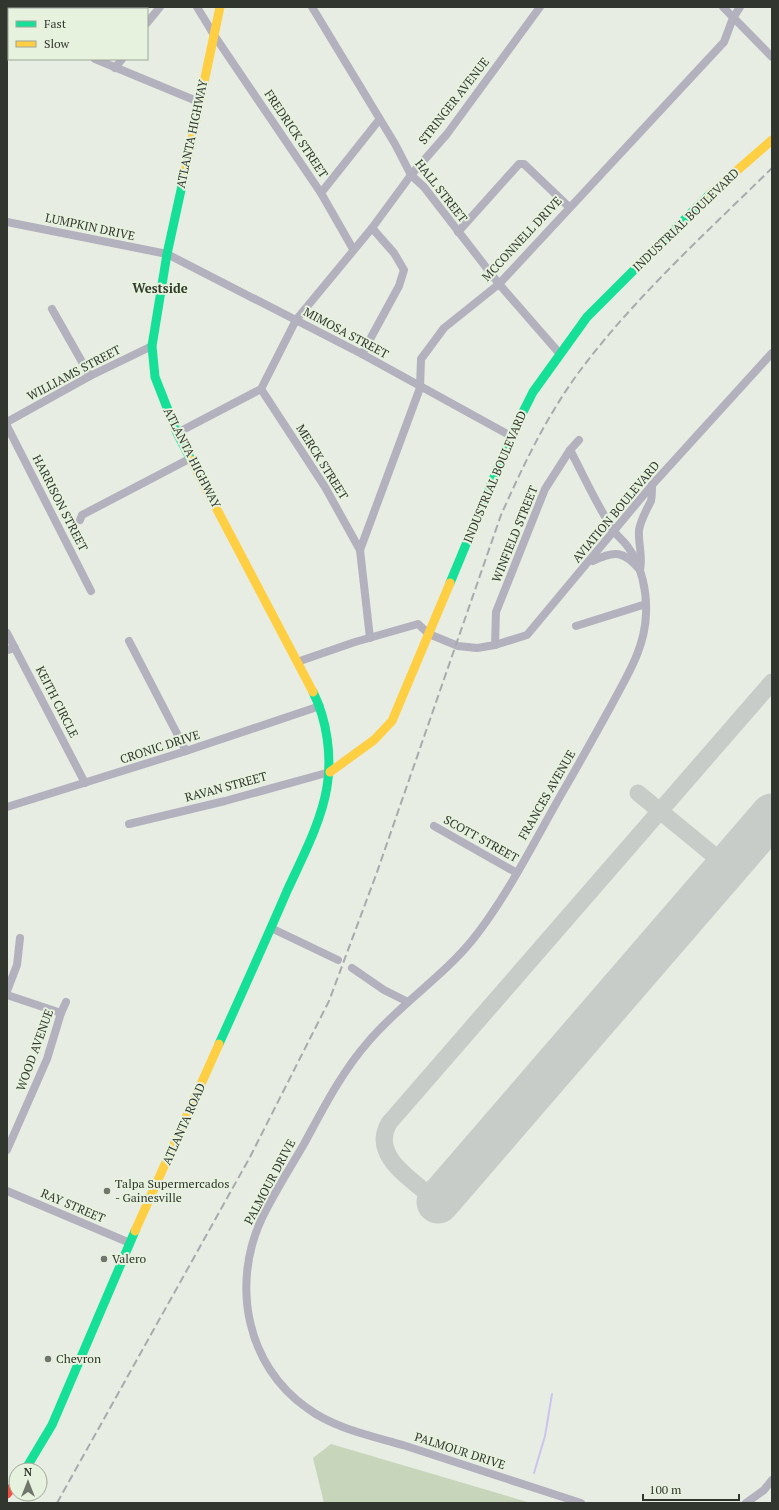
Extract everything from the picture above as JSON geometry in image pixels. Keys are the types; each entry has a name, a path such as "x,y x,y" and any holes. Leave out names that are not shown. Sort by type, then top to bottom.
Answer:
{"main road":[{"name":"ATLANTA HIGHWAY","path":"220,7 167,254 152,346 155,376 159,390 177,433 320,706 325,726 330,772"},
{"name":"INDUSTRIAL BOULEVARD","path":"330,772 374,740 392,721 511,436 534,392 560,354 587,317 701,202 772,140"},
{"name":"ATLANTA ROAD","path":"30,1462 52,1425 130,1244 309,843 325,798 330,772"}],"street":[{"path":"148,21 160,7"},
{"name":"FREDRICK STREET","path":"197,7 214,35 322,193 353,249"},
{"name":"HALL STREET","path":"312,7 410,175 424,187 499,284 560,354"},
{"name":"STRINGER AVENUE","path":"261,389 296,320 353,249 372,228 410,175 447,134 540,7"},
{"path":"722,7 772,57"},
{"name":"MCCONNELL DRIVE","path":"370,638 360,550 420,388 421,359 444,328 499,284 724,42 732,18 740,7"},
{"path":"97,60 199,102"},
{"path":"115,68 121,60"},
{"path":"322,193 379,120"},
{"path":"458,232 519,164 524,164 569,207"},
{"name":"LUMPKIN DRIVE","path":"7,222 167,254"},
{"path":"362,354 399,286 404,270 394,253 372,228"},
{"name":"MIMOSA STREET","path":"167,254 362,354 420,388 511,436"},
{"path":"52,309 90,376"},
{"name":"WILLIAMS STREET","path":"7,422 90,376 152,346"},
{"name":"AVIATION BOULEVARD","path":"429,634 458,646 477,648 495,645 527,635 615,532 652,485 772,353"},
{"path":"177,433 261,389"},
{"name":"MERCK STREET","path":"261,389 325,487 360,550"},
{"name":"HARRISON STREET","path":"7,426 92,591"},
{"name":"WINFIELD STREET","path":"495,645 495,618 499,605 545,489 570,450 579,440"},
{"name":"FRANCES AVENUE","path":"408,1002 442,973 472,940 494,911 517,873 635,660 642,641 646,604 640,570 631,551 615,532 570,450"},
{"path":"80,520 82,515 191,458"},
{"name":"FRANCES AVENUE","path":"640,570 642,563 639,541 640,528 644,513 651,500 652,485"},
{"path":"589,563 609,554 619,554 626,556 640,570"},
{"path":"576,626 646,604"},
{"path":"298,662 418,624 429,634"},
{"name":"KEITH CIRCLE","path":"7,633 11,649 85,783"},
{"path":"129,641 186,751"},
{"name":"CRONIC DRIVE","path":"7,807 186,751 320,706"},
{"name":"RAVAN STREET","path":"128,824 330,772"},
{"name":"SCOTT STREET","path":"434,826 517,873"},
{"path":"271,928 338,960"},
{"path":"7,991 17,965 20,938"},
{"path":"352,968 384,990 408,1002"},
{"path":"7,995 61,1013"},
{"name":"WOOD AVENUE","path":"7,1150 47,1059 61,1013 66,1002"},
{"name":"PALMOUR DRIVE","path":"408,1002 371,1038 352,1060 335,1086 262,1219 253,1243 247,1266 245,1285 250,1330 261,1356 276,1378 303,1406 325,1419 346,1428 581,1503"},
{"name":"RAY STREET","path":"7,1191 130,1244"},
{"path":"746,1503 764,1490 772,1480"}],"green space":[{"path":"331,1444 531,1503 324,1503 313,1458"}],"waterway":[{"path":"534,1473 545,1436 552,1394"}],"taxiway":[{"path":"438,1202 398,1168 390,1158 385,1147 384,1135 389,1123 772,682"},
{"path":"638,793 727,866"}],"runway":[{"path":"438,1202 772,815"}],"railway":[{"path":"57,1503 250,1157 329,1001 376,875 501,515 536,442 567,389 623,318 671,267 772,168"}],"traffic: fast":[{"path":"183,181 167,254 152,346 155,377 177,433 191,460"},
{"path":"450,583 511,436 533,392 587,317 710,194"},
{"path":"219,1044 316,827 324,800 327,787 329,763 327,738 322,714 313,692"},
{"path":"30,1462 52,1425 135,1231"}],"traffic: slow":[{"path":"183,181 220,7"},
{"path":"710,194 772,140"},
{"path":"191,460 313,692"},
{"path":"330,772 374,740 392,721 450,583"},
{"path":"135,1231 219,1044"}],"place":[{"name":"Talpa Supermercados - Gainesville","path":"107,1191"},
{"name":"Valero","path":"104,1259"},
{"name":"Chevron","path":"48,1359"}],"district":[{"name":"Westside","path":"160,288"}]}
